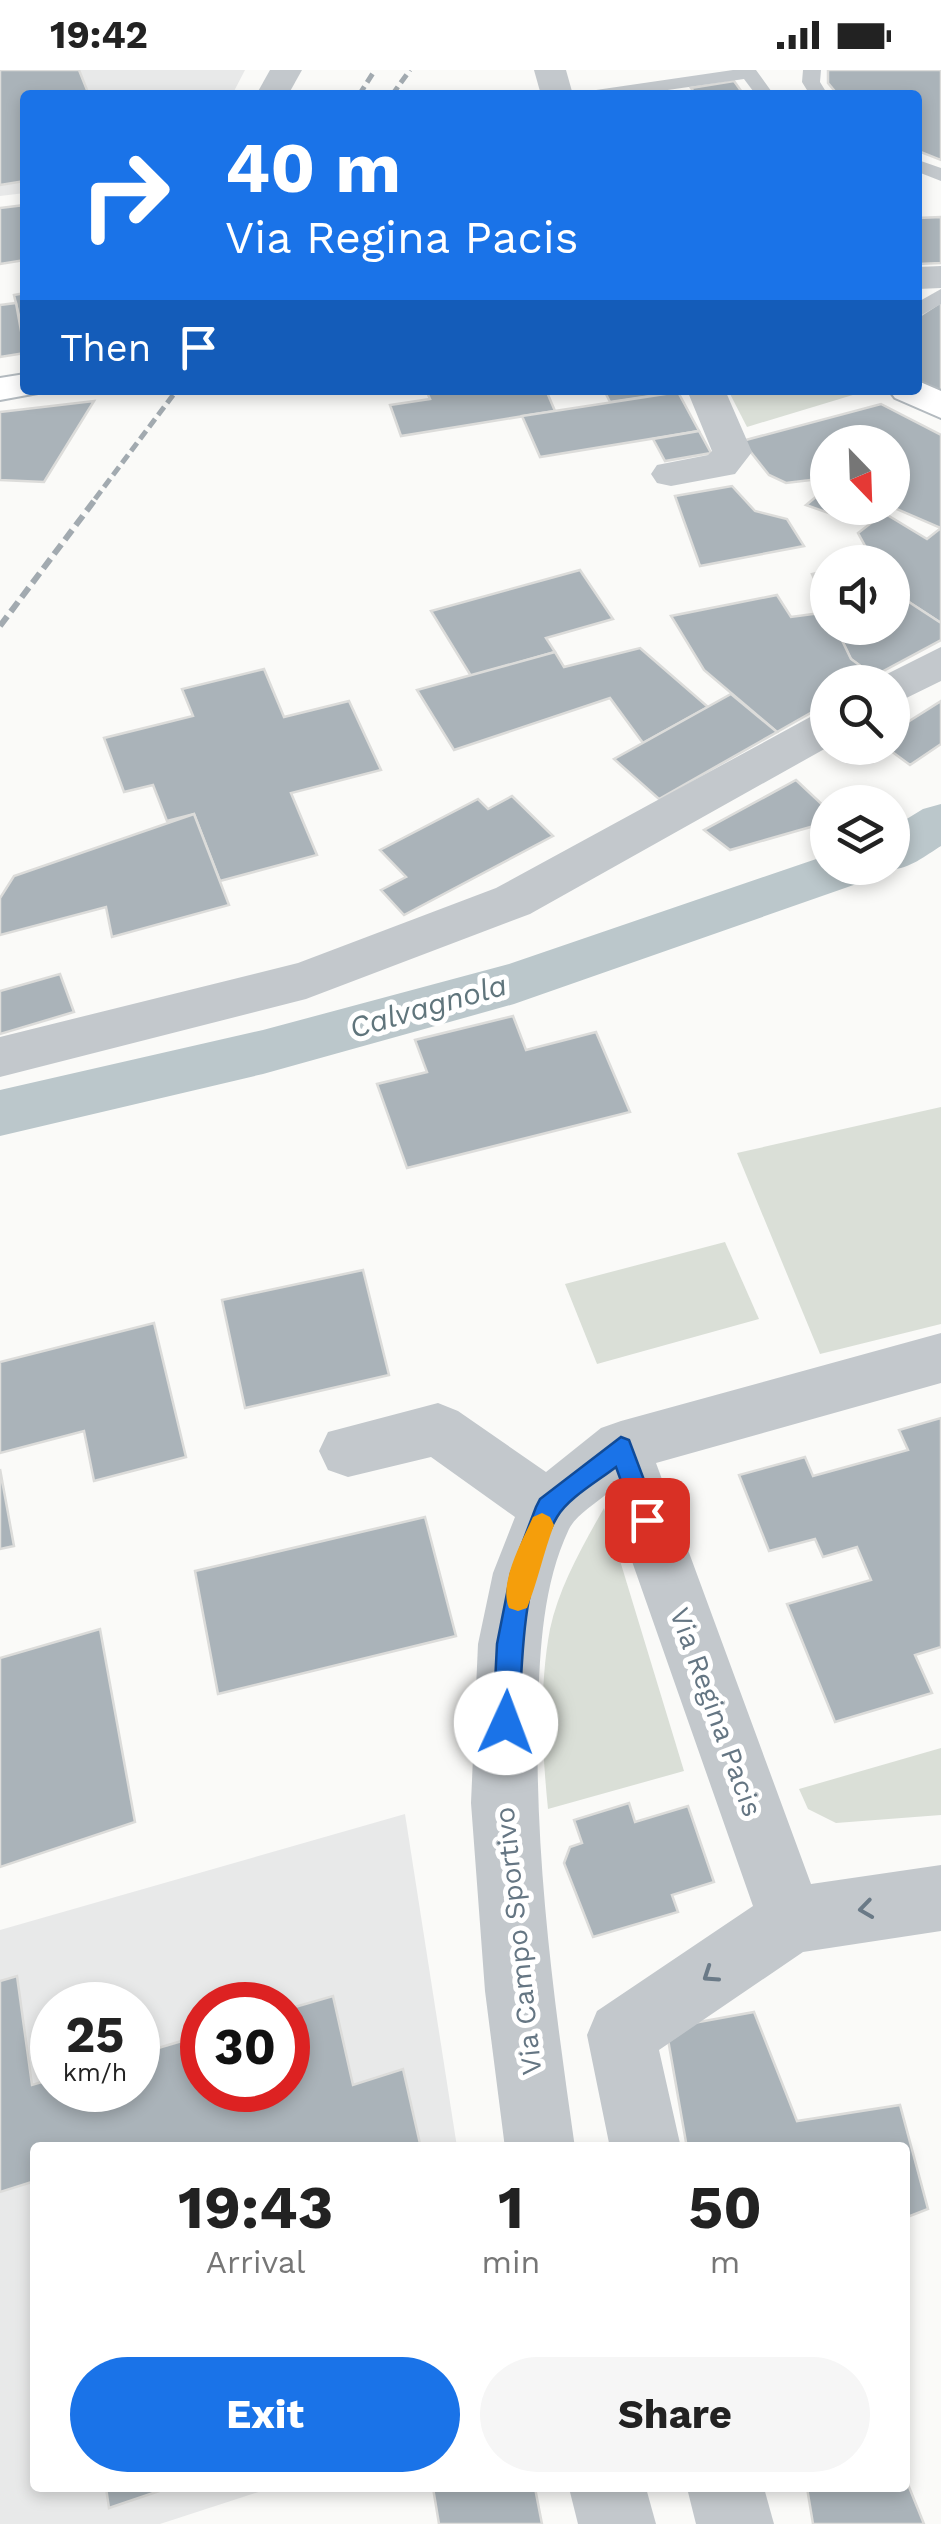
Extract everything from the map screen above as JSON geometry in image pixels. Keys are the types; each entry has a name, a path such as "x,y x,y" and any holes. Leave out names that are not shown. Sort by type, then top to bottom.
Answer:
{"main road":[{"path":"918,395 941,406"}],"street":[{"path":"672,474 721,466 732,452 708,395"},
{"path":"910,680 941,662"},
{"path":"0,1057 306,980 514,901 810,737"},
{"path":"348,1451 438,1428 548,1507 621,1448 941,1358"},
{"name":"Via Regina Pacis","path":"621,1448 791,1920"},
{"name":"Via Campo Sportivo","path":"539,2142 519,1991 503,1803 509,1644 523,1573 548,1507"},
{"path":"645,2142 621,2035 791,1920 941,1898"},
{"path":"609,2492 617,2524"},
{"path":"727,2492 735,2524"}],"lane":[{"path":"631,90 749,73 761,90"}],"shaded area":[{"path":"0,70 245,70 235,90 20,90 20,194 0,196"},
{"path":"731,395 853,395 747,427"},
{"path":"941,1107 941,1324 820,1354 737,1153"},
{"path":"725,1242 759,1319 597,1364 565,1284"},
{"path":"604,1508 684,1771 548,1809 543,1719 550,1629 566,1582"},
{"path":"941,1748 941,1815 836,1823 808,1809 799,1789"},
{"path":"405,1814 456,2142 30,2142 30,2492 259,2492 160,2524 0,2524 0,1930"}],"building":[{"path":"0,70 79,70 87,90 20,90 20,182 0,185"},
{"path":"828,70 941,70 941,160 922,153 922,90 834,90 828,83"},
{"path":"734,81 740,90 692,90"},
{"path":"20,206 20,261 0,264 0,208"},
{"path":"941,217 941,263 922,264 922,218"},
{"path":"20,294 20,320 14,295"},
{"path":"941,302 941,392 922,383 922,314"},
{"path":"16,303 20,354 0,357 0,305"},
{"path":"428,395 548,395 555,411 401,436 390,405 430,399"},
{"path":"606,395 658,395 610,402"},
{"path":"680,395 699,431 540,457 522,416"},
{"path":"94,401 44,482 0,480 0,412"},
{"path":"881,404 941,435 941,528 910,515 910,425 810,425 810,480 786,483 769,475 742,441"},
{"path":"699,431 711,453 665,461 653,439"},
{"path":"732,486 755,511 787,519 804,546 700,566 675,496"},
{"path":"868,525 904,525 927,539 941,528 941,623 910,603 910,545 865,545 858,533"},
{"path":"580,570 613,619 546,638 555,652 471,676 431,611"},
{"path":"777,595 791,617 810,614 810,645 844,645 859,665 810,665 810,713 777,732 704,670 671,616"},
{"path":"910,603 941,623 941,640 894,665 859,665 844,645 910,645"},
{"path":"640,648 708,707 643,743 610,698 454,750 417,690 555,652 564,667"},
{"path":"264,669 284,717 349,701 381,770 291,793 317,855 220,881 194,814 167,821 153,785 124,792 104,738 193,716 182,689"},
{"path":"731,694 777,732 659,799 614,759"},
{"path":"941,701 941,744 910,765 910,721"},
{"path":"796,780 810,793 810,827 730,850 704,830"},
{"path":"512,796 553,836 404,915 381,890 406,877 380,850 478,799 488,809"},
{"path":"194,814 229,905 112,937 106,907 0,935 0,898 14,876"},
{"path":"60,974 74,1012 0,1034 0,991"},
{"path":"513,1016 526,1050 596,1032 630,1112 407,1168 377,1084 427,1072 415,1040"},
{"path":"363,1270 389,1375 245,1408 222,1300"},
{"path":"154,1323 186,1457 94,1481 84,1431 0,1453 0,1362"},
{"path":"941,1418 941,1647 915,1655 932,1693 835,1722 787,1604 871,1580 857,1547 823,1557 815,1539 769,1551 739,1475 805,1457 813,1476 908,1450 899,1430"},
{"path":"0,1469 14,1546 0,1549"},
{"path":"425,1517 456,1636 218,1694 195,1571"},
{"path":"100,1629 135,1822 0,1867 0,1658"},
{"path":"629,1803 635,1822 688,1806 714,1882 672,1895 678,1912 593,1937 564,1863 570,1847 582,1843 574,1820"},
{"path":"17,1976 30,2070 30,2112 160,2112 160,2047 180,2042 180,2112 310,2112 310,2003 333,1996 353,2085 403,2069 420,2142 30,2142 30,2183 0,2192 0,1981"},
{"path":"754,2012 797,2121 900,2105 910,2142 686,2142 666,2028"},
{"path":"910,2142 928,2209 910,2216"},
{"path":"910,2489 924,2524 813,2524 808,2492"},
{"path":"107,2492 156,2492 109,2508"},
{"path":"434,2492 536,2492 542,2524 439,2524"}],"waterway":[{"name":"Calvagnola","path":"910,841 941,822"},
{"name":"Calvagnola","path":"0,1113 263,1052 514,983 810,881"}],"railway":[{"path":"362,90 375,70"},
{"path":"396,90 410,70"},
{"path":"95,499 173,395"},
{"path":"0,626 97,497"}],"slow traffic":[{"path":"518,1599 523,1573 542,1525"}],"route":[{"path":"506,1723 509,1644 523,1573 548,1507 621,1448 647,1520"}]}
